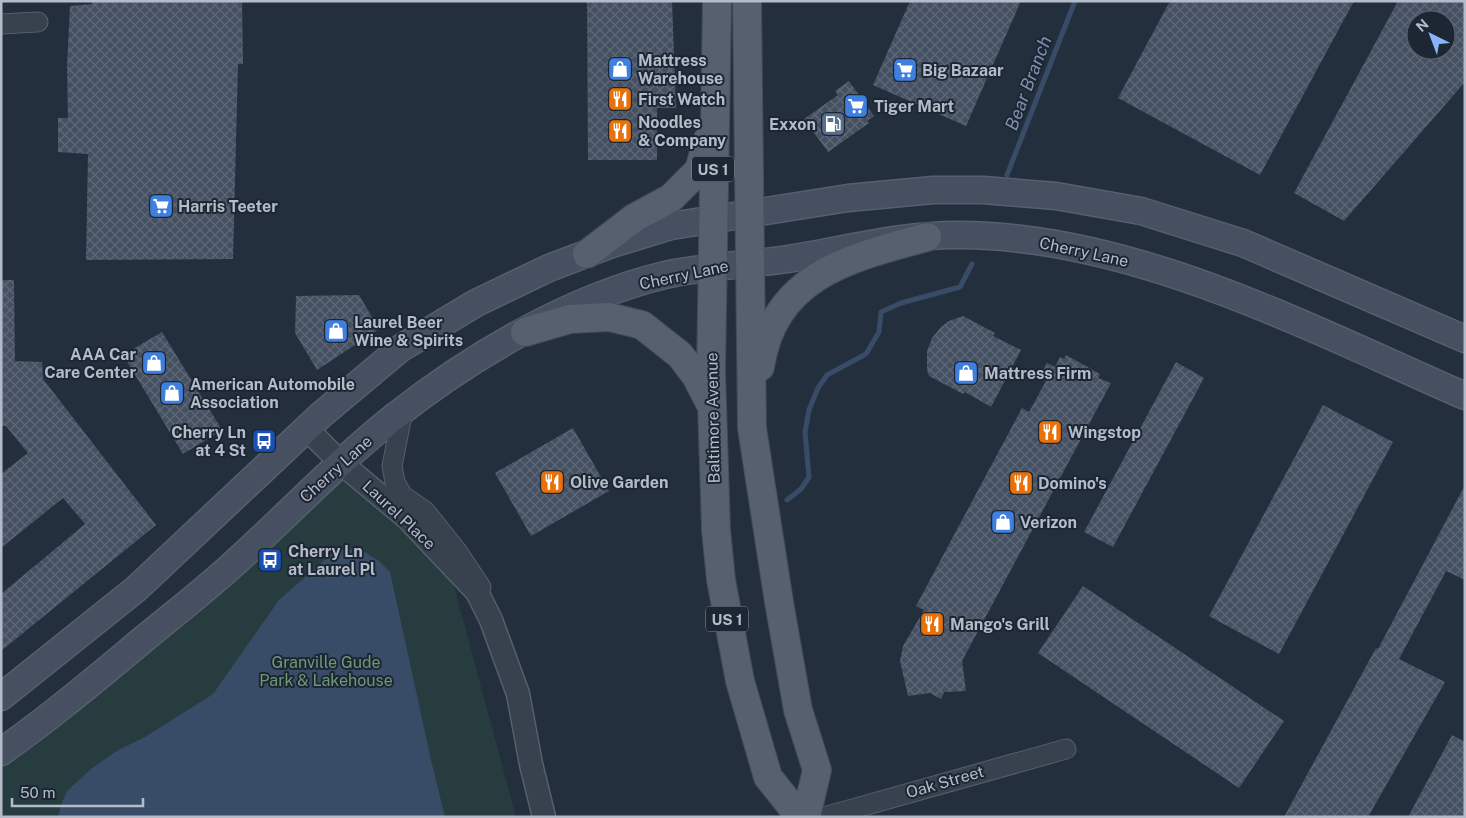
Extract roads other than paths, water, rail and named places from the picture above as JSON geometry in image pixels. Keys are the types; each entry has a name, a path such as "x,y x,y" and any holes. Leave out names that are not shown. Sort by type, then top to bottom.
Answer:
{"main road":[{"name":"Baltimore Avenue","path":"717,1 712,218 712,406 721,580 734,656 768,777 800,817"},
{"name":"US 1","path":"747,1 752,428 798,710 817,770 806,817"},
{"path":"587,254 634,218 671,198 698,170 714,119"},
{"path":"1,697 136,589 306,428 394,353 476,303 549,268 612,244 672,226 712,218 848,198 954,189 1056,196 1141,211 1243,242 1465,339"},
{"name":"Cherry Lane","path":"1,752 111,667 228,569 359,446 428,392 475,361 552,316 599,296 663,276 712,266 786,259 860,245 927,237 956,235 1005,236 1058,244 1137,263 1234,296 1465,396"},
{"path":"752,428 766,340 780,311 790,298 812,280 840,265 871,253 927,237"},
{"path":"525,332 570,319 609,317 642,325 680,355 696,376 712,406"}],"street":[{"path":"1,24 38,22"},
{"name":"Laurel Place","path":"403,410 392,466 395,482 402,495 424,511 457,551 482,587 485,608"},
{"name":"Laurel Place","path":"306,428 341,463 407,518 476,592 491,620 518,694 531,764 544,817"},
{"name":"Oak Street","path":"824,817 1066,749"}],"water":[{"path":"360,549 379,561 390,572 445,817 58,817 67,791 91,769 118,750 145,737 213,694 279,600 336,550"}],"waterway":[{"name":"Bear Branch","path":"1007,175 1075,1"},
{"name":"Bear Branch","path":"787,500 801,489 809,477 805,432 809,410 818,388 827,375 866,354 879,332 881,312 901,303 960,287 972,264"}],"place":[{"name":"Mattress Warehouse","path":"620,69"},
{"name":"Big Bazaar","path":"905,70"},
{"name":"First Watch","path":"620,99"},
{"name":"Tiger Mart","path":"856,106"},
{"name":"Exxon","path":"833,124"},
{"name":"Noodles & Company","path":"620,131"},
{"name":"Harris Teeter","path":"161,206"},
{"name":"Laurel Beer Wine & Spirits","path":"336,331"},
{"name":"AAA Car Care Center","path":"154,363"},
{"name":"Mattress Firm","path":"966,373"},
{"name":"American Automobile Association","path":"172,393"},
{"name":"Wingstop","path":"1050,432"},
{"name":"Cherry Ln at 4 St","path":"264,441"},
{"name":"Olive Garden","path":"552,482"},
{"name":"Domino's","path":"1021,483"},
{"name":"Verizon","path":"1003,522"},
{"name":"Cherry Ln at Laurel Pl","path":"270,560"},
{"name":"Mango's Grill","path":"932,624"}],"park label":[{"name":"Granville Gude Park & Lakehouse","path":"326,671"}]}
